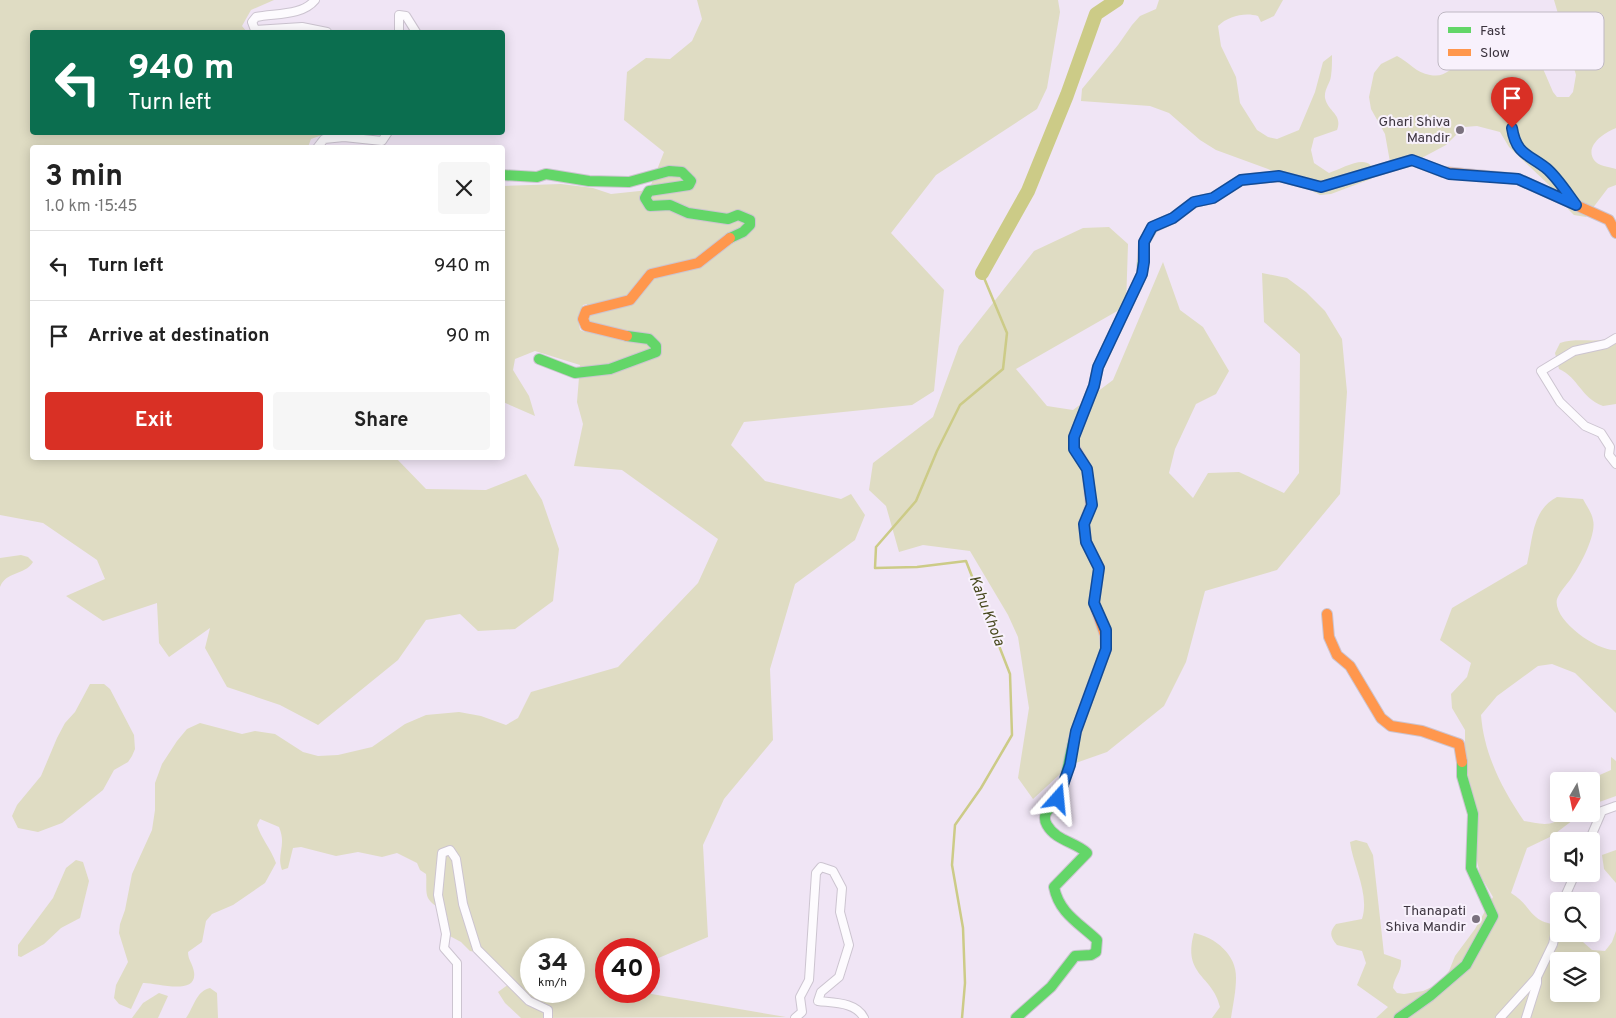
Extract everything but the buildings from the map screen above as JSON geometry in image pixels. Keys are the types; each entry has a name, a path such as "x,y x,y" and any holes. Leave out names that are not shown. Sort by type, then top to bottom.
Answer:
{"street":[{"path":"315,0 310,5 299,10 256,17 252,22 255,30 302,27 318,30"},
{"path":"399,30 399,15 406,16 415,30"},
{"path":"1512,128 1514,142 1527,156 1547,169 1576,205"},
{"path":"319,145 324,139 344,137 382,141 386,135"},
{"path":"1016,1018 1051,988 1061,972 1075,956 1091,955 1096,952 1097,947 1097,940 1065,914 1055,901 1054,887 1087,853 1080,846 1070,844 1058,837 1047,826 1045,816 1050,806 1058,799 1070,765 1076,731 1106,649 1106,630 1094,603 1099,568 1086,542 1084,524 1092,505 1087,469 1074,449 1074,437 1094,386 1098,367 1142,274 1144,242 1152,227 1173,218 1194,202 1213,198 1241,180 1279,176 1321,187 1412,160 1449,174 1518,179 1609,220 1616,234"},
{"path":"505,175 537,177 546,174 590,181 629,182 669,171 682,172 692,181 689,185 650,190 645,198 650,206 670,205 697,215 728,220 738,215 750,220 750,225 743,232 724,240 698,263 651,274 630,300 586,311 583,319 586,326 621,335 650,339 656,346 656,352 610,369 575,373 539,359"},
{"path":"1616,338 1606,344 1574,350 1540,371 1560,402 1586,426 1601,433 1610,447 1609,455 1616,464"},
{"path":"1327,614 1329,638 1337,655 1350,666 1381,718 1391,726 1422,730 1458,744 1462,759 1462,776 1472,814 1472,868 1493,916 1466,965 1430,996 1399,1018"},
{"path":"1600,810 1608,803 1616,801"},
{"path":"1600,814 1602,810 1616,806"},
{"path":"457,1018 457,963 444,948 446,934 438,895 442,852 450,850 456,860 463,904 477,949 529,1001 548,1010 548,1018"},
{"path":"796,1018 802,1012 800,996 809,980 816,873 822,867 834,870 842,888 840,912 849,945 839,977 821,992 818,1000 849,1005 862,1013 864,1018"},
{"path":"1500,1018 1537,977 1553,942"},
{"path":"1526,1018 1537,983 1537,977"}],"shaded area":[{"path":"0,0 274,0 251,10 242,26 245,30 30,30 30,135 322,135 311,139 309,145 30,145 30,460 398,460 426,489 486,490 526,474 542,500 559,549 553,601 515,629 478,631 460,614 426,620 398,660 318,725 280,705 227,687 205,648 210,628 169,657 159,643 157,603 103,621 66,596 105,579 97,560 43,523 0,515"},
{"path":"697,0 1058,0 1060,12 1047,88 1037,109 936,175 891,233 944,290 934,391 912,405 744,422 731,445 765,481 841,499 851,494 865,515 855,540 795,584 770,669 773,740 724,799 703,845 708,937 660,957 660,938 595,938 595,1003 660,1003 660,995 786,1017 521,1018 505,1003 498,992 509,984 480,953 470,951 461,942 446,934 448,919 446,914 428,898 426,874 420,870 417,863 397,853 382,857 358,852 336,856 301,847 293,848 288,868 282,870 280,859 282,839 279,827 260,819 257,825 276,863 265,883 233,905 212,914 206,921 202,942 188,952 194,972 193,980 183,986 143,983 131,1009 119,1004 114,998 116,985 128,962 119,933 132,874 152,830 155,810 155,783 162,764 187,729 200,723 242,734 255,731 275,734 303,752 318,756 338,755 372,747 405,724 426,715 459,712 481,716 506,725 518,718 531,692 618,667 698,583 718,539 622,470 574,466 583,424 577,402 580,365 535,351 515,359 513,370 529,396 535,416 505,403 505,186 561,184 593,188 611,194 649,190 664,152 624,120 627,72 646,58 670,59 692,41 702,19","holes":["587,304 585,332 580,330 578,319 583,305"]},
{"path":"1159,0 1283,0 1274,16 1261,22 1258,16 1242,15 1232,17 1218,26 1221,46 1236,77 1240,103 1257,130 1268,137 1277,139 1299,130 1315,92 1323,62 1332,55 1331,76 1325,92 1325,98 1337,117 1338,125 1337,130 1314,138 1311,150 1314,163 1329,173 1356,163 1368,163 1374,175 1371,179 1331,194 1320,195 1268,169 1216,150 1200,140 1169,113 1150,106 1081,101 1082,89 1132,25 1140,16 1156,9"},
{"path":"1554,0 1616,0 1616,128 1594,144 1592,154 1598,164 1616,169 1616,185 1608,188 1586,217 1574,215 1549,185 1509,147 1500,132 1477,126 1464,127 1446,145 1401,169 1390,162 1385,134 1371,109 1369,97 1374,73 1381,64 1397,56 1417,70 1435,76 1450,70 1544,70 1557,97 1569,97 1573,92 1576,75 1575,70 1604,70 1604,12 1558,12"},
{"path":"1109,227 1128,244 1126,306 1016,369 1047,406 1073,410 1113,380 1163,262 1180,310 1203,327 1229,371 1216,394 1196,404 1175,449 1169,473 1193,498 1208,473 1239,472 1284,493 1299,473 1300,354 1264,322 1262,273 1287,278 1306,292 1325,311 1342,339 1347,392 1340,494 1277,570 1205,591 1186,662 1164,706 1107,752 1070,765 1033,799 1018,778 1029,708 1018,637 1008,615 970,551 923,545 899,552 886,506 869,490 873,463 933,417 959,346 1034,251 1083,228"},
{"path":"1616,337 1616,404 1603,406 1589,398 1571,377 1559,369 1555,353 1560,343 1567,341 1602,340"},
{"path":"1557,497 1583,499 1592,517 1594,526 1590,542 1574,575 1558,597 1557,607 1569,625 1578,633 1598,646 1616,650 1616,713 1575,673 1552,664 1538,666 1497,696 1481,715 1483,729 1495,771 1524,821 1540,824 1570,822 1557,832 1550,832 1550,837 1527,848 1511,893 1536,917 1550,923 1550,942 1583,942 1592,950 1605,951 1612,942 1616,931 1616,1018 1376,1018 1388,1007 1357,985 1366,963 1362,951 1337,945 1331,934 1336,924 1362,919 1364,909 1363,890 1350,842 1356,840 1367,843 1373,855 1384,954 1401,960 1393,988 1397,993 1404,994 1423,991 1438,984 1449,971 1455,956 1475,929 1493,897 1480,875 1475,851 1471,786 1465,767 1465,730 1452,708 1451,694 1467,677 1471,663 1440,640 1452,608 1527,564 1535,526 1543,509"},
{"path":"21,555 28,557 33,562 25,570 6,578 0,587 0,558"},
{"path":"90,684 104,684 110,689 134,735 135,749 132,756 128,762 114,770 103,790 62,823 38,832 18,828 12,816 17,805 41,776 57,738 65,723 75,712"},
{"path":"1611,757 1616,761 1616,796 1600,802 1600,775 1611,770"},
{"path":"1616,850 1616,883 1604,869 1602,855"},
{"path":"76,860 83,862 89,881 80,918 61,928 44,944 21,957 18,956 18,945 53,898 66,868"},
{"path":"1194,933 1210,938 1217,943 1233,962 1236,983 1231,1018 1212,1018 1220,1007 1211,988 1195,967 1191,947"},
{"path":"210,988 217,993 218,1018 186,1018 201,992"},
{"path":"159,993 168,996 158,1018 132,1018 143,1003"}],"waterway":[{"path":"982,273 1028,191 1067,95 1096,14 1117,0"},
{"name":"Kahu Khola","path":"962,1018 965,983 963,928 952,865 955,825 981,788 1012,735 1010,674 966,561 917,567 875,568 876,547 916,501 937,451 960,405 1003,369 1007,333 982,273"}],"traffic: fast":[{"path":"1074,447 1074,437 1094,386 1098,367 1142,274 1144,242 1153,227 1173,218 1194,202 1213,198 1241,180 1279,176 1321,187 1412,160 1443,172"},
{"path":"505,175 537,177 546,174 589,181 629,182 669,171 682,172 691,181 689,185 649,191 645,198 650,206 670,205 688,213 728,219 738,215 750,220 750,225 743,232 730,238"},
{"path":"539,359 575,373 610,369 656,352 656,346 649,339 627,336"},
{"path":"1016,1018 1051,987 1075,956 1091,955 1096,952 1097,940 1065,911 1060,904 1054,887 1087,853 1056,835 1047,825 1045,817 1060,794 1075,736 1106,649 1105,635"},
{"path":"1399,1018 1430,996 1466,965 1493,916 1471,868 1473,814 1462,776 1462,762"}],"traffic: slow":[{"path":"1443,172 1518,179 1609,220 1616,233"},
{"path":"627,336 586,326 583,319 586,311 630,300 651,274 698,263 730,238"},
{"path":"1074,447 1087,469 1091,505 1084,524 1086,542 1099,568 1094,603 1105,635"},
{"path":"1327,614 1329,637 1337,655 1350,666 1381,718 1391,726 1422,731 1459,744 1462,762"}],"place":[{"name":"Ghari Shiva Mandir","path":"1460,130"},
{"name":"Thanapati Shiva Mandir","path":"1476,919"}],"route":[{"path":"1058,799 1070,765 1076,731 1106,649 1106,630 1094,603 1099,568 1086,542 1084,524 1092,505 1087,469 1074,449 1074,437 1094,386 1098,367 1142,274 1144,242 1152,227 1173,218 1194,202 1213,198 1241,180 1279,176 1321,187 1412,160 1449,174 1518,179 1576,205 1547,169 1527,156 1514,142 1512,128"}]}
